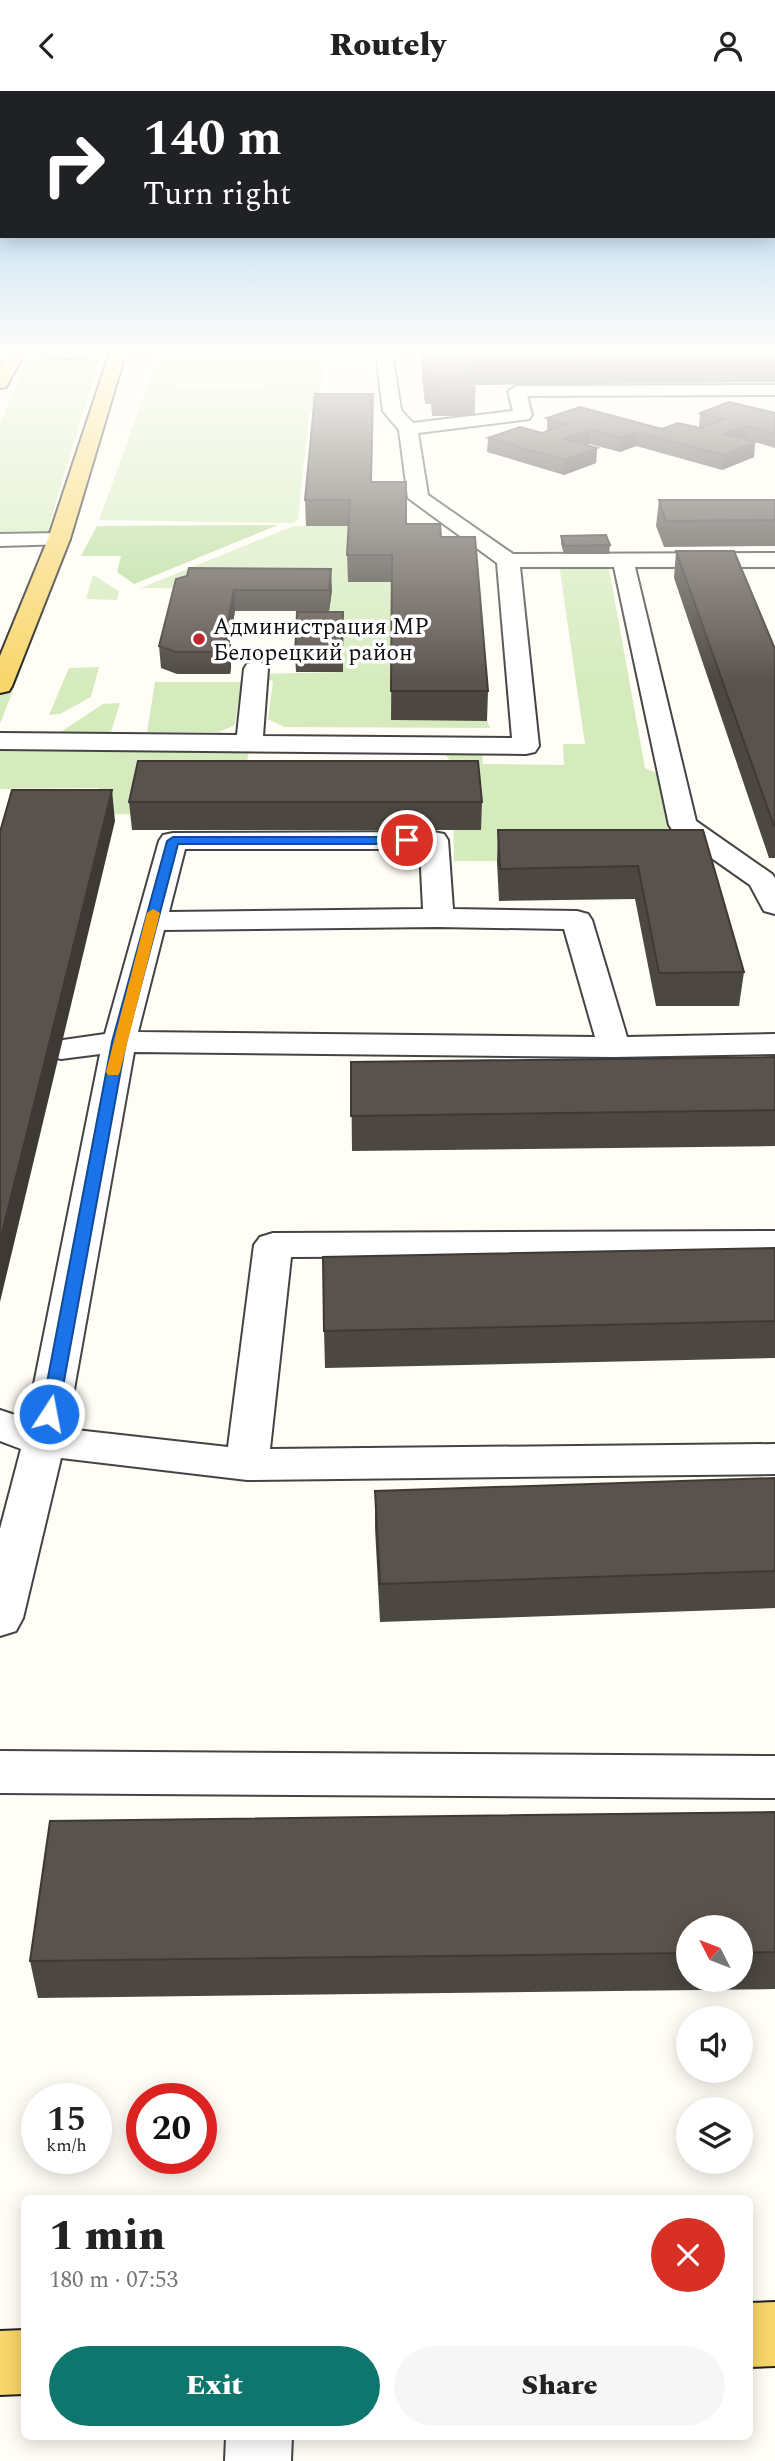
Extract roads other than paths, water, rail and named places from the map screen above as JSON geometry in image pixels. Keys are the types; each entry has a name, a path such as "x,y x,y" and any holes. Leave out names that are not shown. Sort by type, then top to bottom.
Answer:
{"main road":[{"path":"0,686 59,539 83,463"},
{"path":"753,2335 775,2334"},
{"path":"0,2363 21,2362"}],"street":[{"path":"413,463 418,498 509,559 775,560"},
{"path":"0,540 59,539"},
{"path":"0,741 526,746 509,559"},
{"path":"623,561 683,825 762,880 775,905"},
{"path":"249,745 256,669"},
{"path":"0,1618 44,1441 119,1042 173,841 433,840 438,918"},
{"path":"151,921 438,918 578,920 614,1047"},
{"path":"61,1049 119,1042 614,1047 775,1044"},
{"path":"247,1465 273,1245 775,1243"},
{"path":"0,1425 44,1441 247,1465 775,1459"},
{"path":"0,1772 775,1777"},
{"path":"258,2461 259,2440"}],"place":[{"name":"Администрация МР Белорецкий район","path":"199,639"}]}
